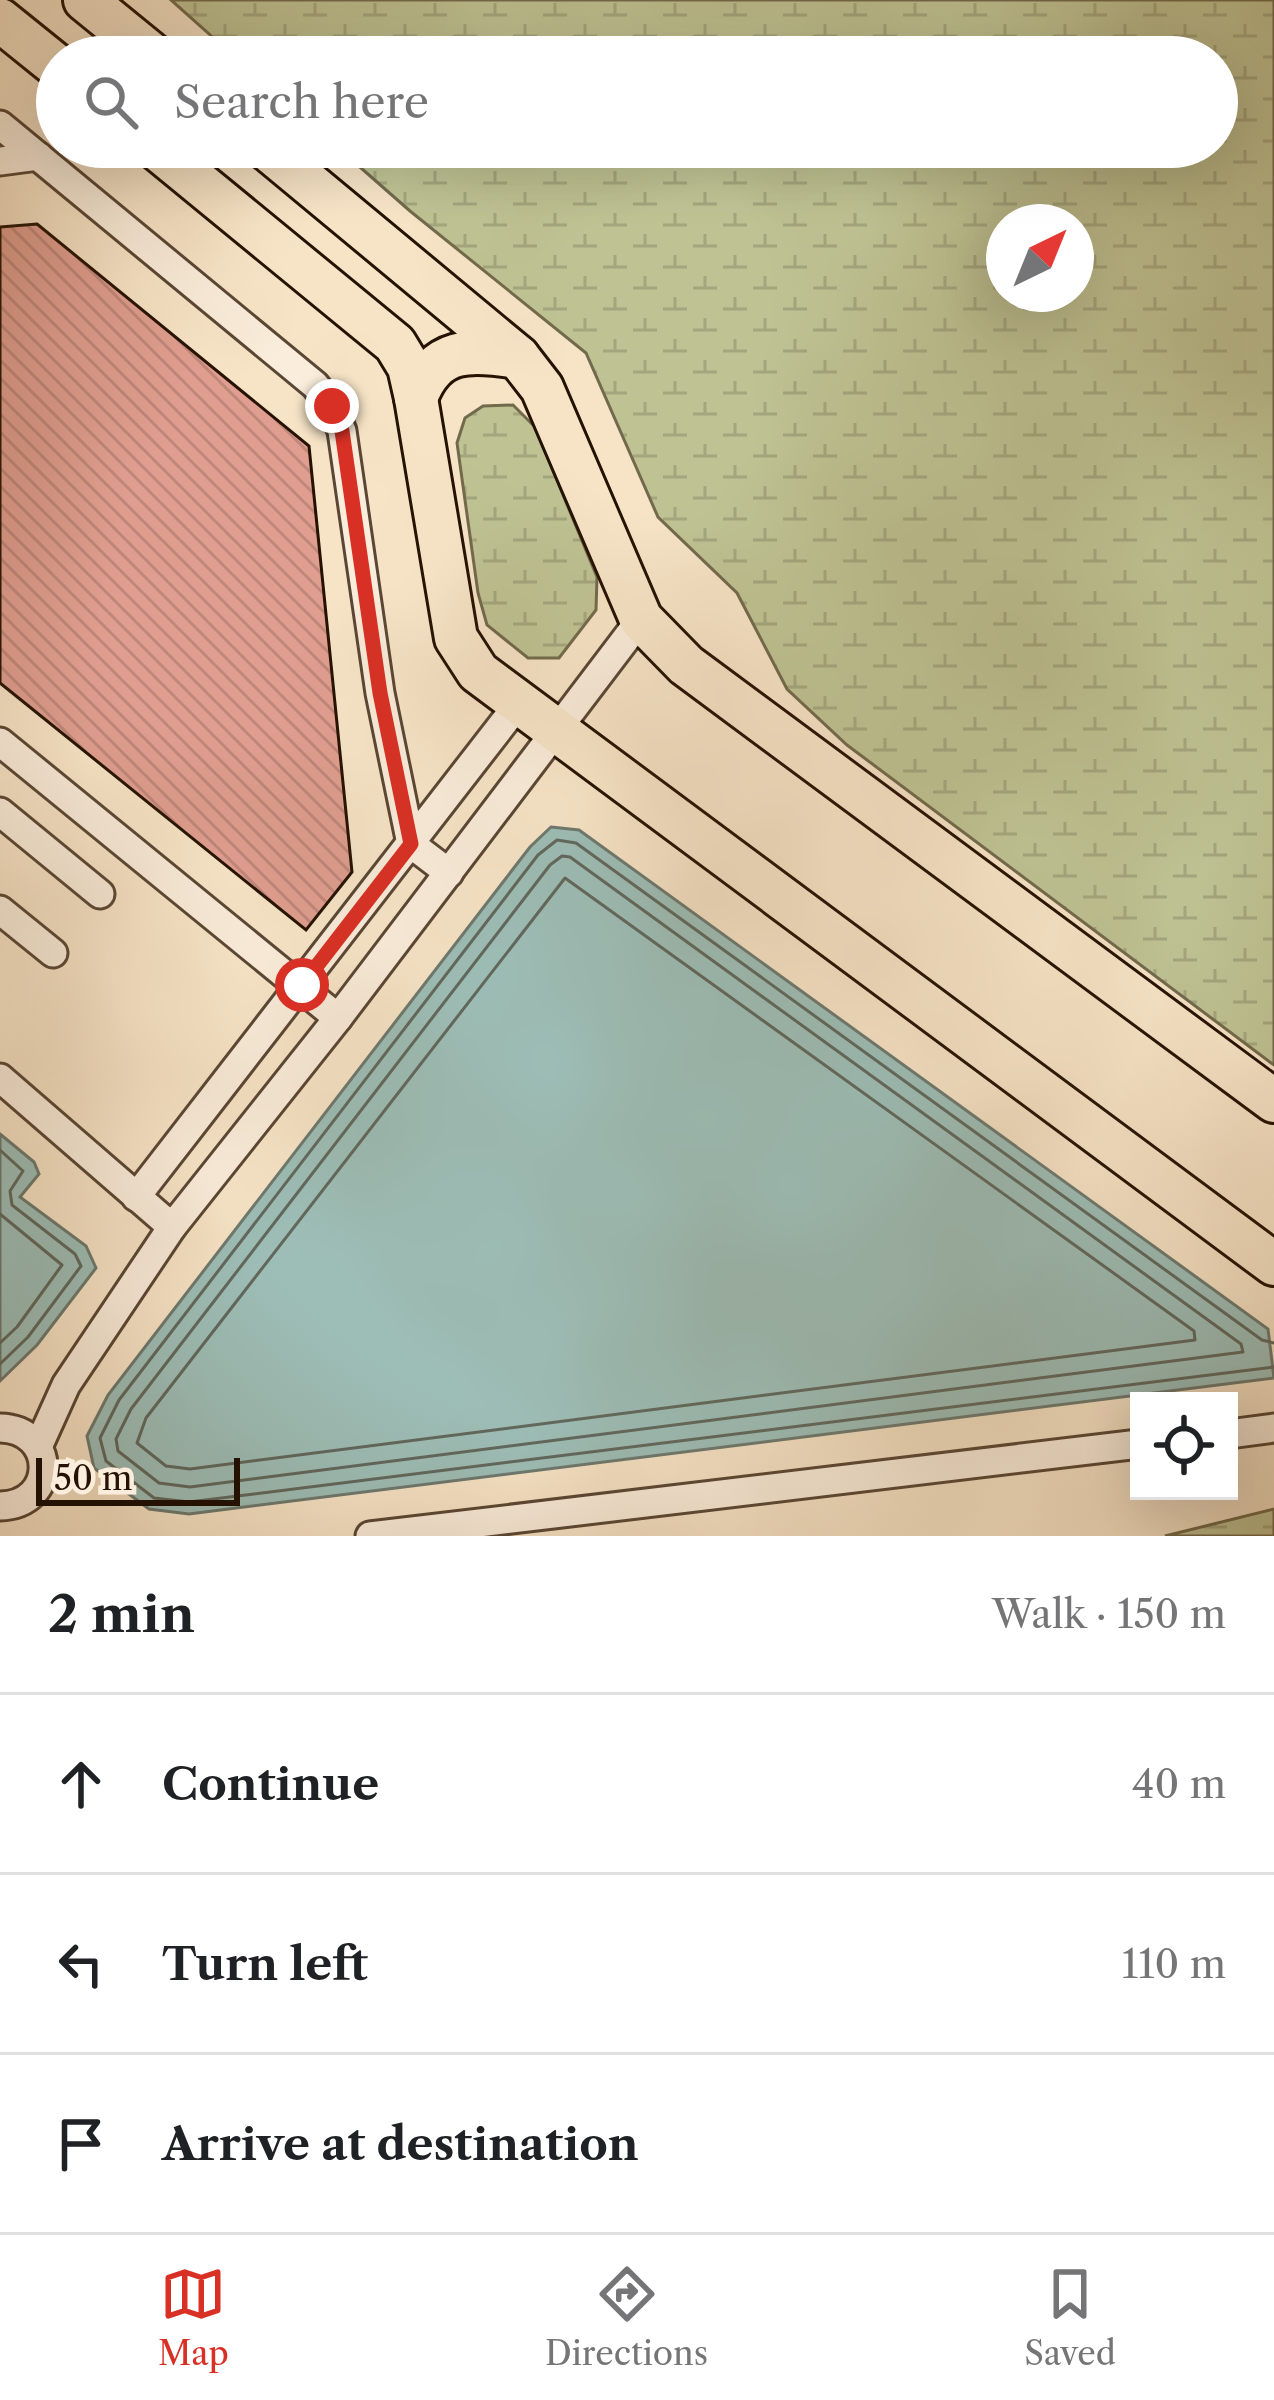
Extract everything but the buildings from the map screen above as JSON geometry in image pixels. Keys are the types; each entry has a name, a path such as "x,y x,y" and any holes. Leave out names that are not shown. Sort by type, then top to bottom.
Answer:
{"highway":[{"path":"85,0 129,36"},
{"path":"0,20 36,49"},
{"path":"181,168 395,344 409,367 456,638 478,672 1274,1264"},
{"path":"290,168 518,357 542,388 641,619 686,665 1274,1101"},
{"path":"416,398 429,372 444,360 477,352 518,357"}],"street":[{"path":"0,125 36,154"},
{"path":"0,161 36,156"},
{"path":"52,168 314,385 332,406 342,431 380,693 411,844 449,873"},
{"path":"38,1447 66,1385 172,1227 338,1018 641,619"},
{"path":"136,1197 519,703"},
{"path":"0,742 338,1018"},
{"path":"0,812 100,893"},
{"path":"0,910 53,953"},
{"path":"0,1078 172,1227"},
{"path":"3,1427 66,1385"},
{"path":"0,1506 22,1502 35,1491 44,1465 38,1447 25,1434 3,1427"},
{"path":"1238,1433 1274,1428"},
{"path":"370,1536 1130,1445"}],"green space":[{"path":"171,0 1274,0 1274,1065 847,745 787,689 737,593 658,517 586,353 361,168 1238,168 1238,36 211,36"},
{"path":"513,405 535,427 597,577 596,610 559,658 528,658 487,625 478,593 457,443 465,418 483,406"},
{"path":"1274,1509 1274,1536 1165,1536"}],"water":[{"path":"551,827 579,830 1268,1329 1274,1378 1130,1392 1130,1396 189,1514 149,1509 94,1468 87,1436 108,1395 530,847"},
{"path":"0,1134 34,1162 39,1174 20,1197 86,1246 96,1268 37,1345 0,1381"}],"route":[{"path":"302,985 411,844 380,693 342,431 332,406"}]}
